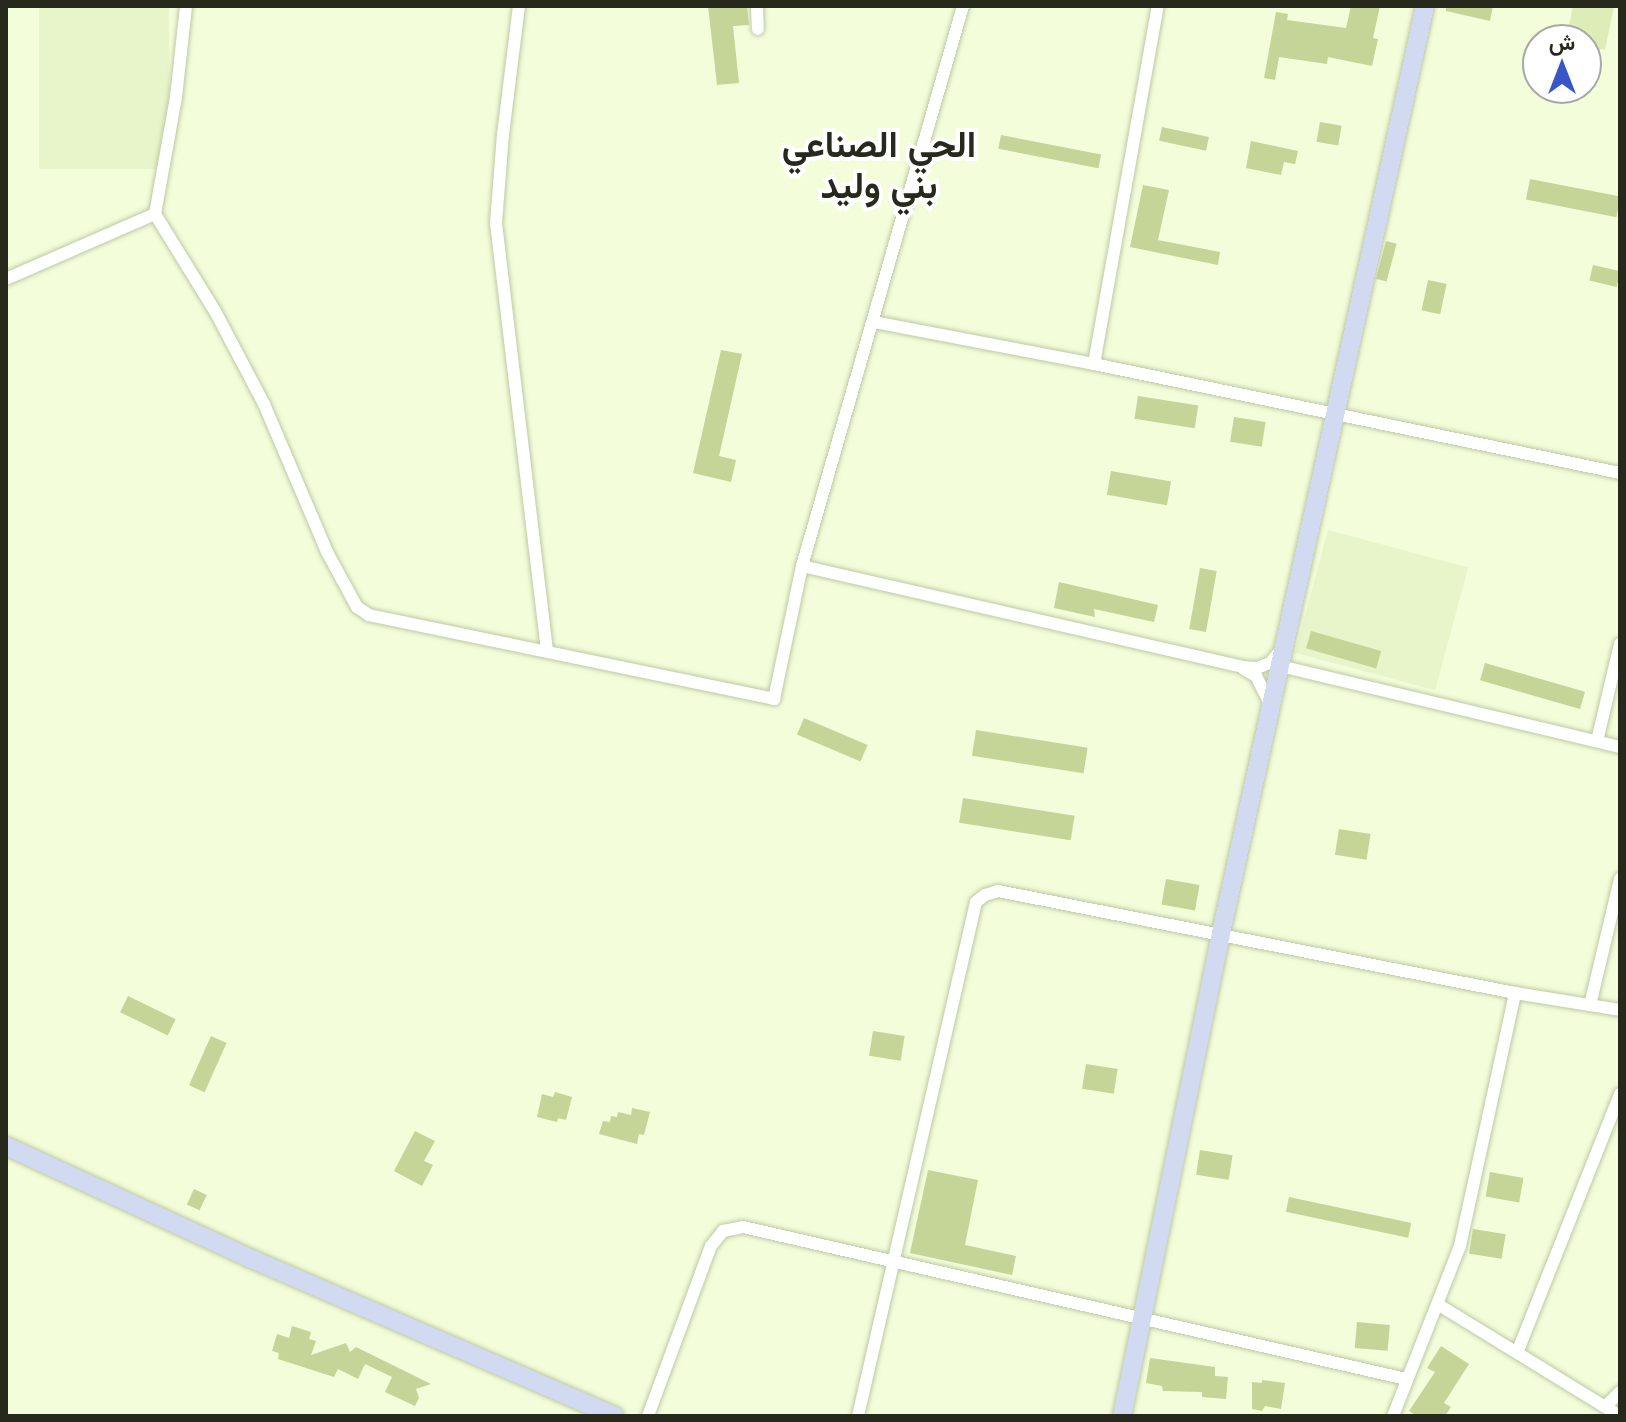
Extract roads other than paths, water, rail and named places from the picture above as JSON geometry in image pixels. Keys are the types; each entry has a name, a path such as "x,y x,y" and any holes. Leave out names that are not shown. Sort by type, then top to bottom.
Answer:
{"street":[{"path":"186,6 176,97 155,214 215,311 264,404 327,552 357,607 369,615 774,699 802,566 963,6"},
{"path":"519,6 504,119 496,223 547,651"},
{"path":"757,6 758,29"},
{"path":"1094,364 1158,6"},
{"path":"1122,1416 1270,704 1286,644 1425,6"},
{"path":"6,279 155,214"},
{"path":"874,322 1094,364 1620,473"},
{"path":"802,566 1242,667 1257,668 1270,663 1286,644"},
{"path":"1597,741 1620,644"},
{"path":"1280,666 1620,747"},
{"path":"1242,667 1256,676 1270,704"},
{"path":"1590,1005 1620,879"},
{"path":"858,1416 976,902 998,891 1515,993 1620,1010"},
{"path":"1393,1416 1460,1246 1515,993"},
{"path":"1517,1353 1620,1094"},
{"path":"6,1146 252,1259 615,1416"},
{"path":"648,1416 711,1246 723,1231 743,1227 893,1264 1143,1317 1406,1379"},
{"path":"1439,1305 1620,1416"},
{"path":"1606,1406 1620,1392"}],"district":[{"name":"الحي الصناعي بني وليد","path":"879,164"}]}
